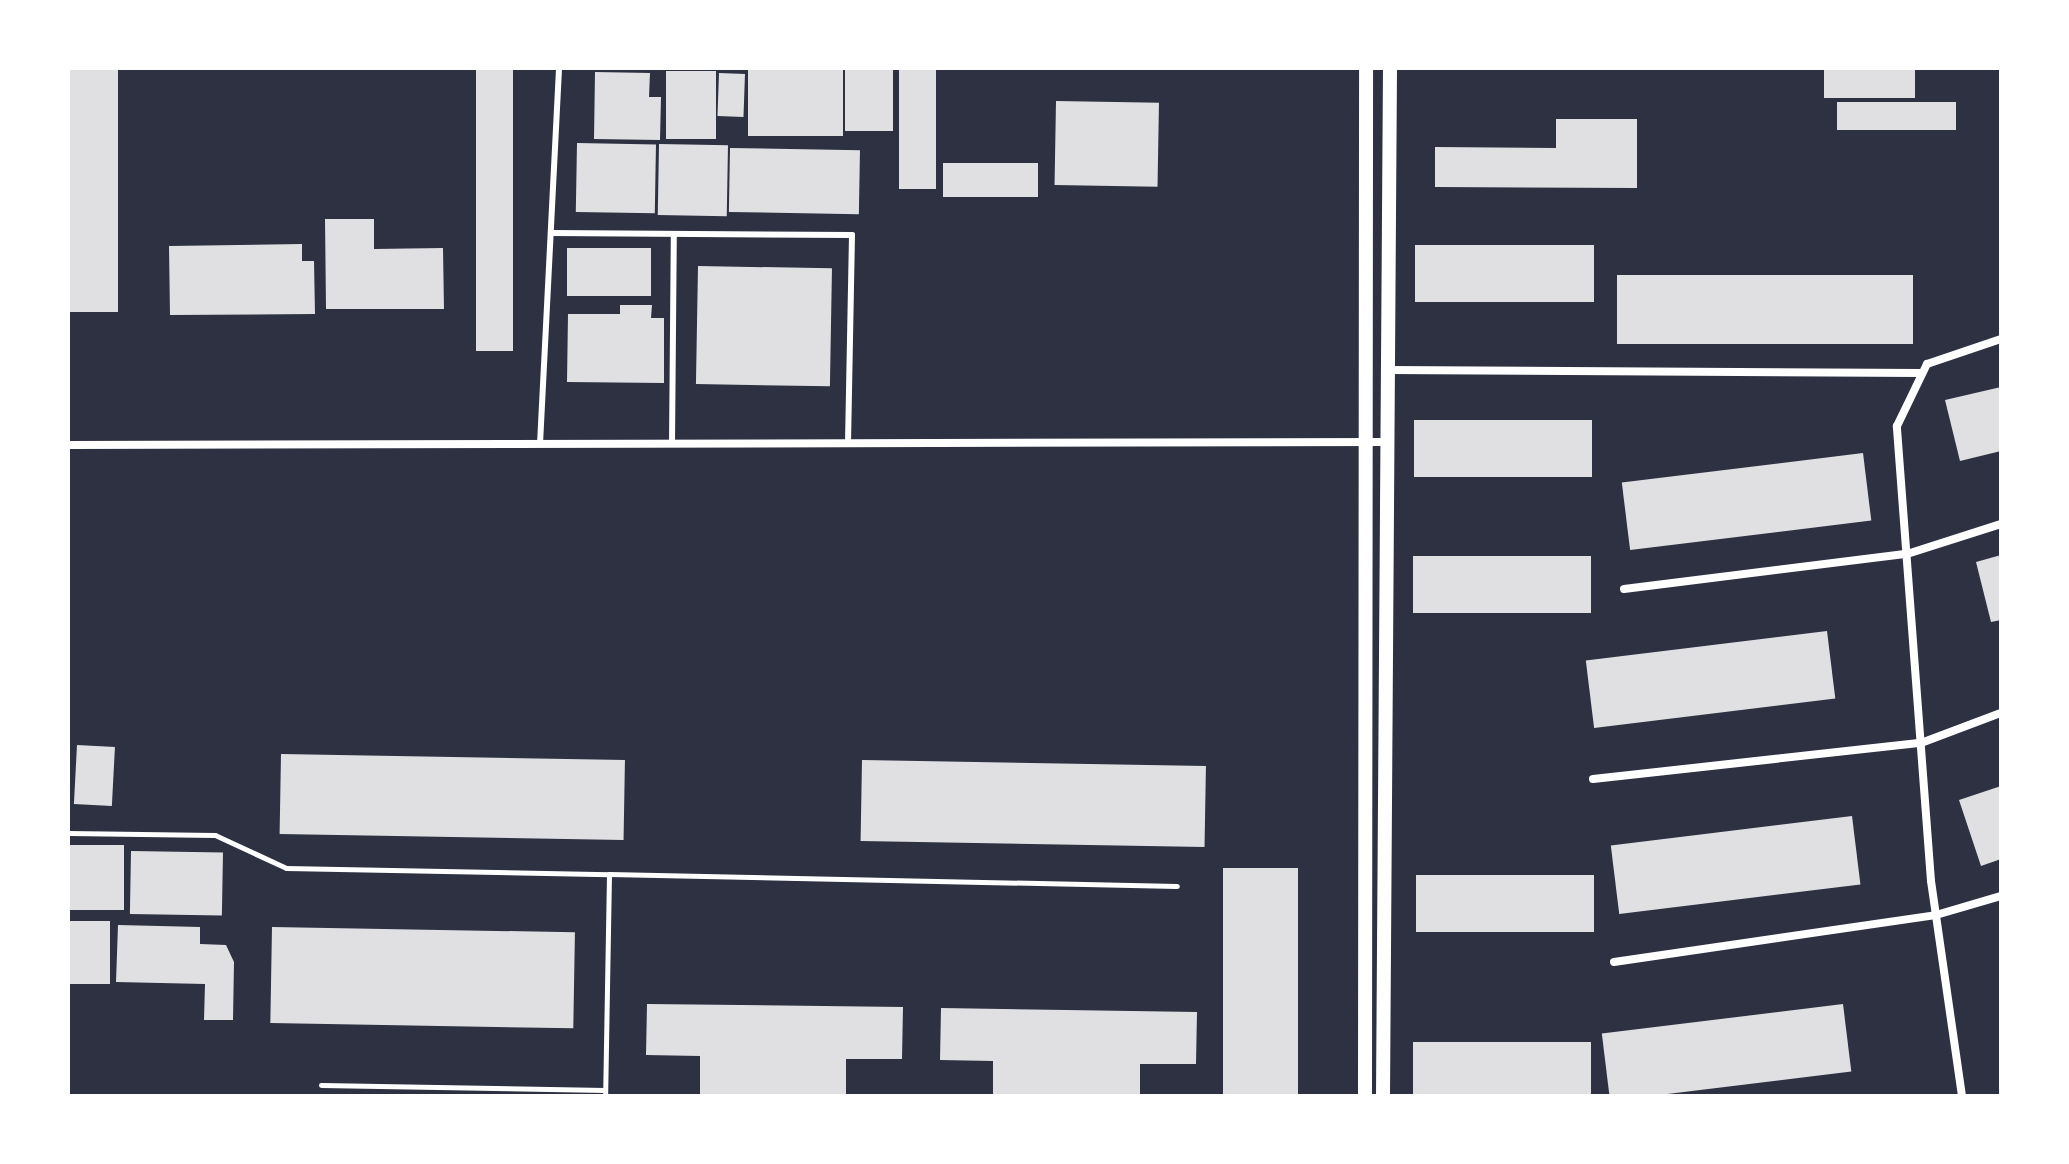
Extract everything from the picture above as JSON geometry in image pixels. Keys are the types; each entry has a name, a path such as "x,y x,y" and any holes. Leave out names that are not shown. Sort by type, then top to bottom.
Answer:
{"street":[{"path":"1365,1096 1366,68"},
{"path":"1383,1096 1390,68"},
{"path":"1962,1096 1936,915 1897,426 1927,364 2001,339"},
{"path":"1387,370 1922,373"},
{"path":"68,445 1387,442"},
{"path":"1624,589 1907,554 2001,524"},
{"path":"1593,779 1921,743 2001,713"},
{"path":"1614,962 1936,915 2001,896"}],"lane":[{"path":"540,444 559,68"},
{"path":"551,233 852,235 848,444"},
{"path":"672,444 674,234"}],"path":[{"path":"68,833 215,835 286,868 1177,886"},
{"path":"321,1085 605,1093 609,874"}],"building":[{"path":"68,68 118,68 118,312 68,312"},
{"path":"476,68 513,68 513,351 476,351"},
{"path":"748,68 843,68 843,136 748,136"},
{"path":"845,68 893,68 893,131 845,131"},
{"path":"899,68 936,68 936,189 899,189"},
{"path":"1824,68 1915,68 1915,98 1824,98"},
{"path":"666,71 716,71 716,139 666,139"},
{"path":"595,72 650,73 649,97 661,97 660,140 594,139"},
{"path":"719,73 745,74 743,117 717,116"},
{"path":"1056,101 1159,103 1158,187 1055,185"},
{"path":"1837,102 1956,102 1956,130 1837,130"},
{"path":"1556,119 1637,119 1637,188 1435,187 1435,147 1556,148"},
{"path":"577,143 656,144 655,213 576,212"},
{"path":"659,144 728,145 727,216 658,215"},
{"path":"730,148 860,150 859,214 729,212"},
{"path":"943,163 1038,163 1038,197 943,197"},
{"path":"325,219 374,219 374,249 443,248 444,309 326,309"},
{"path":"302,244 302,261 314,261 315,314 170,315 169,246"},
{"path":"1415,245 1594,245 1594,302 1415,302"},
{"path":"567,248 651,248 651,296 567,296"},
{"path":"698,266 832,268 830,386 696,384"},
{"path":"1617,275 1913,275 1913,344 1617,344"},
{"path":"620,305 652,305 651,318 664,318 664,383 567,382 568,314 620,314"},
{"path":"2001,387 2001,451 1960,461 1945,400"},
{"path":"1414,420 1592,420 1592,477 1414,477"},
{"path":"1863,453 1871,520 1630,550 1622,483"},
{"path":"2001,555 2001,620 1991,622 1976,562"},
{"path":"1413,556 1591,556 1591,613 1413,613"},
{"path":"1827,631 1835,698 1594,728 1586,661"},
{"path":"77,745 115,747 112,806 74,804"},
{"path":"281,754 625,760 624,840 280,834"},
{"path":"862,760 1206,766 1205,847 861,841"},
{"path":"2001,786 2001,859 1981,866 1959,800"},
{"path":"1852,816 1860,884 1619,914 1611,846"},
{"path":"68,845 124,845 124,910 68,910"},
{"path":"131,851 223,853 222,916 130,914"},
{"path":"1223,868 1298,868 1298,1096 1223,1096"},
{"path":"1416,875 1594,875 1594,932 1416,932"},
{"path":"68,921 110,921 110,984 68,984"},
{"path":"118,925 200,927 200,944 226,945 234,962 233,1020 204,1020 205,984 116,982"},
{"path":"272,927 575,932 573,1028 270,1023"},
{"path":"647,1004 903,1007 902,1059 846,1059 846,1096 700,1096 700,1056 646,1055"},
{"path":"1843,1004 1851,1071 1652,1096 1609,1096 1602,1034"},
{"path":"941,1008 1197,1012 1196,1064 1140,1064 1140,1096 993,1096 993,1061 940,1060"},
{"path":"1413,1042 1591,1042 1591,1096 1413,1096"}]}
